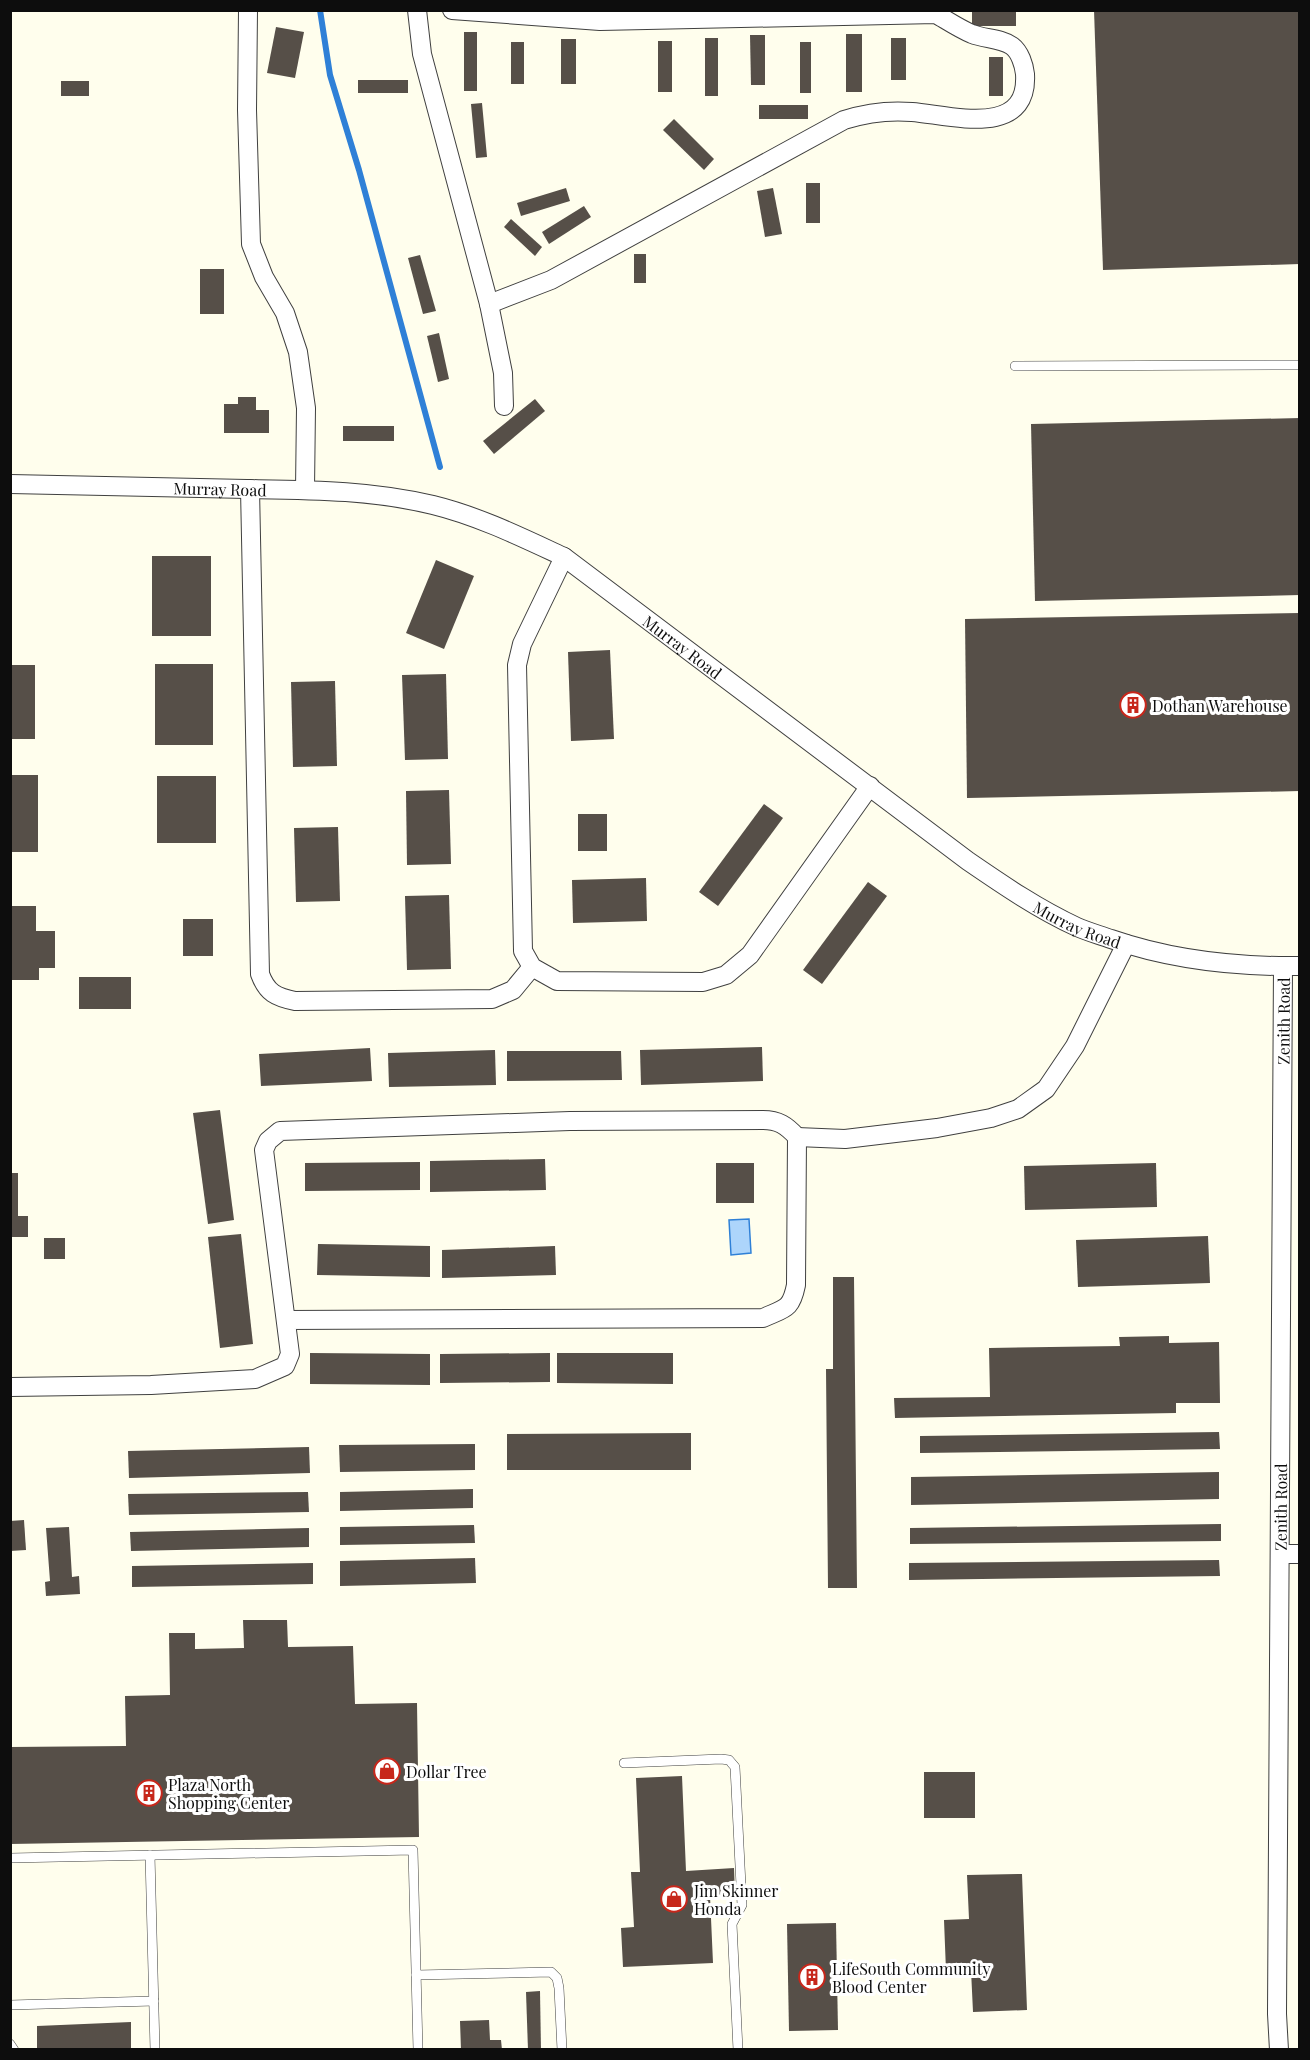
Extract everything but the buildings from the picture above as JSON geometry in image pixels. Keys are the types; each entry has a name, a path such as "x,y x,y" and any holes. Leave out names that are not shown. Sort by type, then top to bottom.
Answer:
{"street":[{"path":"248,10 247,110 251,244 264,277 285,313 298,352 306,408 305,489"},
{"path":"417,10 422,54 489,304 503,374 504,406"},
{"path":"452,10 518,13 600,21 738,15 936,12 970,34 1013,46 1025,68 1023,96 1017,107 1005,115 972,119 887,111 844,120 551,280 489,304"},
{"name":"Murray Road","path":"10,484 305,489 355,492 433,505 468,516 564,557 1009,890 1079,928 1153,952 1189,959 1291,966"},
{"path":"250,489 260,974 265,987 283,998 296,1001 492,999 513,990 532,967"},
{"path":"564,557 522,644 517,666 523,951 532,967 557,981 703,982 726,975 750,955 870,786"},
{"path":"797,1137 845,1139 937,1128 991,1118 1018,1109 1046,1089 1075,1046 1126,944"},
{"name":"Zenith Road","path":"1280,2049 1277,2014 1280,1554 1291,966"},
{"path":"10,1387 151,1385 255,1379 285,1366 290,1354 264,1150 268,1141 280,1131 570,1121 775,1120 787,1126 797,1137 796,1285 793,1300 785,1309 763,1318 286,1320"},
{"path":"1280,1554 1299,1554"}],"lane":[{"path":"1015,366 1299,365"},
{"path":"624,1763 721,1759 729,1760 735,1767 742,1905 732,1924 738,2049"},
{"path":"10,1858 413,1850 418,2049"},
{"path":"150,1855 155,2049"},
{"path":"416,1976 551,1972 557,1978 559,1988 562,2049"},
{"path":"10,2005 154,2001"},
{"path":"10,2044 15,2049"}],"water":[{"path":"749,1219 751,1253 731,1255 729,1220"}],"waterway":[{"path":"320,10 330,75 359,170 440,467"}],"place":[{"name":"Dothan Warehouse","path":"1133,705"},
{"name":"Dollar Tree","path":"387,1771"},
{"name":"Plaza North Shopping Center","path":"149,1793"},
{"name":"Jim Skinner Honda","path":"674,1899"},
{"name":"LifeSouth Community Blood Center","path":"812,1977"}]}
